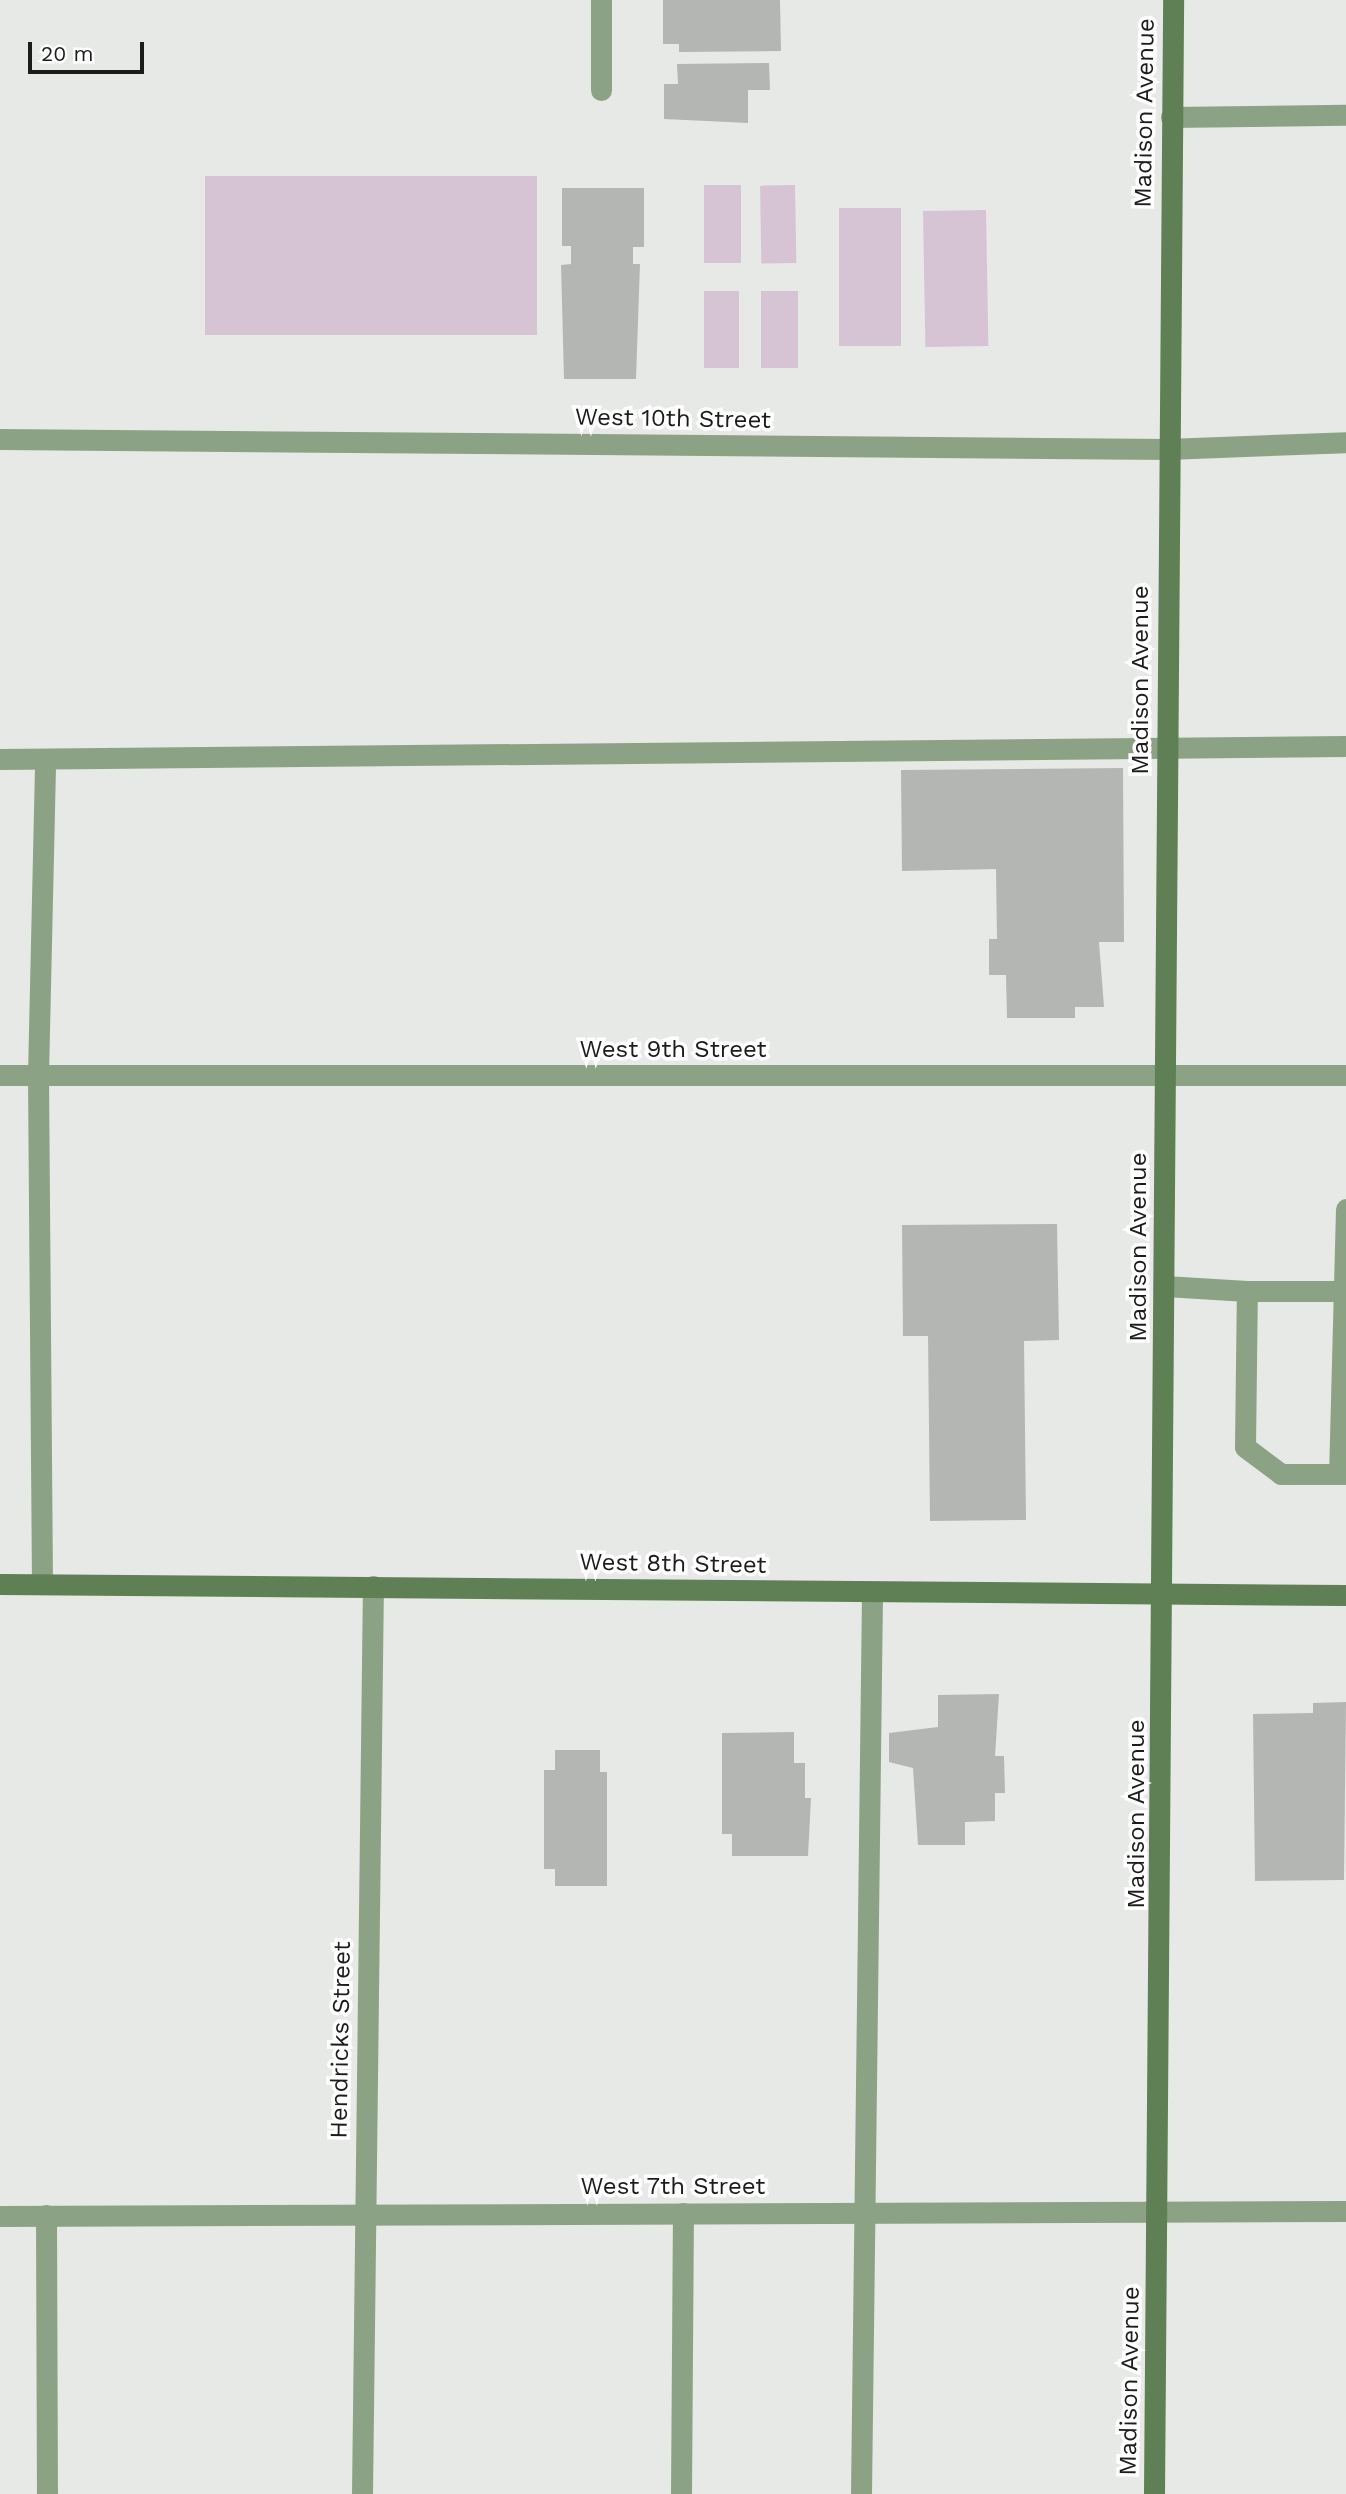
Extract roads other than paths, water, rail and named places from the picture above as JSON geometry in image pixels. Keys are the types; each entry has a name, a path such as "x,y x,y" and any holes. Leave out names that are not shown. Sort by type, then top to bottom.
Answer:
{"street":[{"path":"601,0 601,90"},
{"name":"Madison Avenue","path":"1154,2494 1164,1598 1167,449 1173,0"},
{"path":"1171,117 1346,116"},
{"name":"West 10th Street","path":"0,439 1167,449 1346,442"},
{"path":"0,759 1346,746"},
{"path":"43,1584 37,1075 46,759"},
{"name":"West 9th Street","path":"0,1076 1346,1075"},
{"path":"1247,1291 1245,1447 1281,1474 1343,1474 1346,1209"},
{"path":"1165,1286 1247,1291 1343,1291"},
{"name":"West 8th Street","path":"0,1584 373,1586 1164,1598 1346,1595"},
{"name":"Hendricks Street","path":"362,2494 373,1586"},
{"path":"861,2494 862,2213 872,1593"},
{"name":"West 7th Street","path":"0,2216 1346,2211"},
{"path":"681,2494 682,2213"},
{"path":"46,2215 47,2494"}]}
